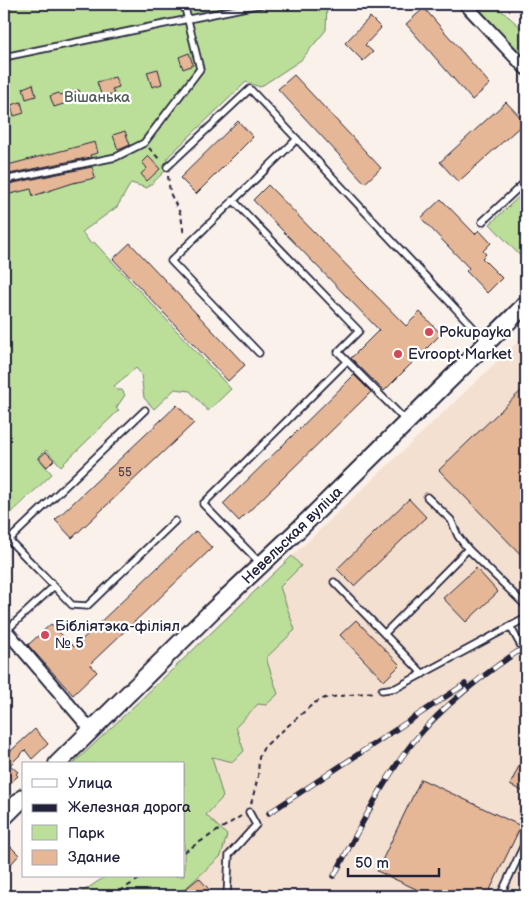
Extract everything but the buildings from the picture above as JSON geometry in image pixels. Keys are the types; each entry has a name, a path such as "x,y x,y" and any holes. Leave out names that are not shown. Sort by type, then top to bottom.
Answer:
{"street":[{"path":"465,4 526,69"},
{"name":"Невельская вуліца","path":"59,762 526,304"},
{"path":"5,629 91,730"},
{"path":"4,817 22,799"}],"lane":[{"path":"4,180 116,157 144,143 200,69 189,18 184,4"},
{"path":"4,57 262,4"},
{"path":"167,167 250,89 487,342"},
{"path":"259,353 171,261 297,139"},
{"path":"482,222 526,181"},
{"path":"233,200 359,331 338,352 407,422"},
{"path":"262,565 203,504 347,361"},
{"path":"9,540 145,410"},
{"path":"427,497 451,520 458,536 468,549 526,606"},
{"path":"4,534 72,605 86,606 175,521"},
{"path":"384,634 468,549"},
{"path":"334,582 423,674"},
{"path":"5,629 54,586"},
{"path":"382,690 396,688 526,618"},
{"path":"510,626 526,655"},
{"path":"227,896 229,855 256,825 249,812"},
{"path":"500,896 526,841"}],"path":[{"path":"144,143 167,167 170,194 181,215 184,249"},
{"path":"185,851 249,812 258,777 259,757 264,747 314,703 325,698 382,690"},
{"path":"112,896 141,878"}],"shaded area":[{"path":"526,334 526,896 76,896 103,878 185,878 185,762 75,762"}],"green space":[{"name":"Вішанька","path":"4,4 327,4 326,30 301,60 260,87 246,82 168,157 165,171 147,188 131,183 117,207 82,232 91,244 94,242 231,389 208,411 190,391 175,389 154,409 144,398 141,374 136,368 114,386 117,390 122,390 125,395 116,408 119,410 61,466 46,450 38,458 52,474 4,520"},
{"path":"471,4 494,4 526,32 526,62"},
{"path":"526,190 526,262 490,224"},
{"path":"292,556 301,566 280,587 295,630 266,658 278,694 266,705 258,704 236,727 244,751 233,762 212,757 223,797 206,815 227,835 221,856 177,896 76,896 103,878 185,878 185,762 75,762"}],"railway":[{"path":"334,876 385,783 417,738 445,708 476,681 526,646"},
{"path":"269,813 465,684"}],"place":[{"name":"Pokupayka","path":"429,332"},
{"name":"Evroopt Market","path":"398,354"},
{"name":"Бібліятэка-філіял № 5","path":"45,635"}]}
